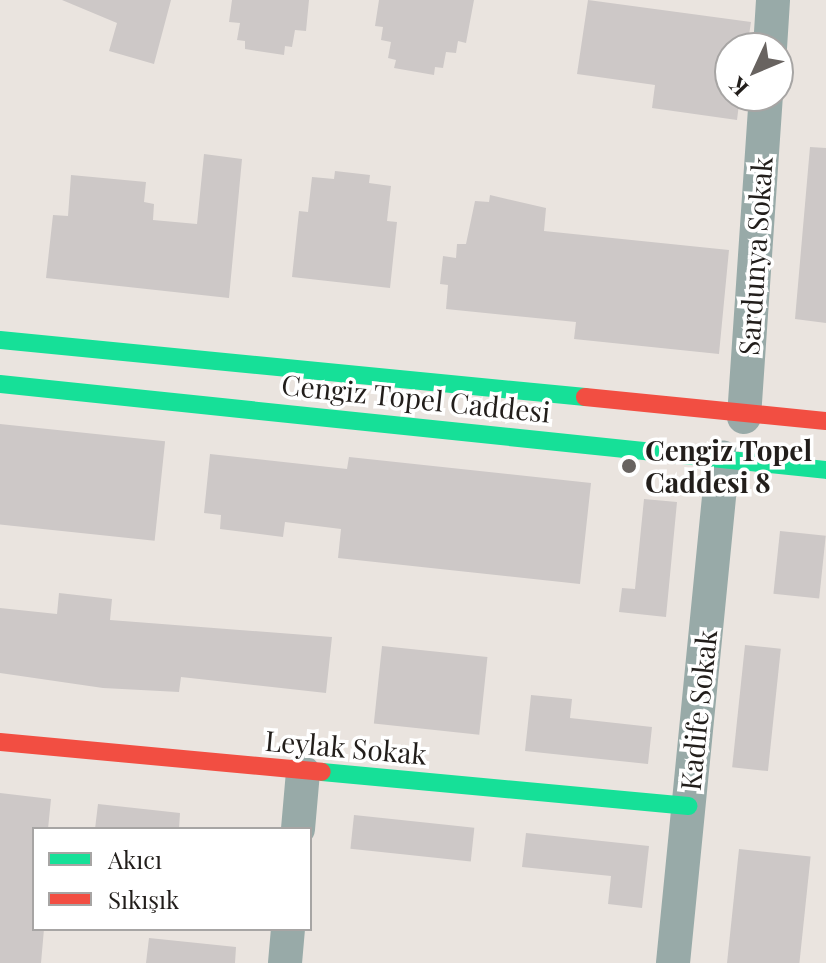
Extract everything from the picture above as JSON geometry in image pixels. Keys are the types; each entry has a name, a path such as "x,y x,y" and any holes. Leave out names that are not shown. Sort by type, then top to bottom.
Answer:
{"main road":[{"name":"Cengiz Topel Caddesi","path":"0,340 744,417 826,421"},
{"name":"Cengiz Topel Caddesi","path":"0,384 826,470"},
{"name":"Leylak Sokak","path":"0,742 688,806"}],"street":[{"path":"771,32 773,0"},
{"name":"Sardunya Sokak","path":"744,417 765,112"},
{"name":"Kadife Sokak","path":"673,963 723,457"},
{"path":"298,827 303,772"},
{"path":"285,963 288,931"}],"building":[{"path":"62,0 171,0 154,64 109,51 117,23"},
{"path":"232,0 309,0 306,31 295,30 292,47 285,46 284,55 245,49 245,41 237,40 240,23 229,22"},
{"path":"379,0 474,0 466,43 458,41 456,53 446,52 443,68 435,67 434,75 394,68 396,60 388,58 391,42 381,40 383,27 375,26"},
{"path":"588,0 751,22 749,32 714,32 714,112 738,112 737,120 652,108 655,85 577,74"},
{"path":"810,147 826,148 826,323 795,319"},
{"path":"204,154 242,159 229,298 46,278 53,215 68,216 71,175 146,182 144,202 154,204 153,220 197,224"},
{"path":"335,171 370,175 369,183 391,186 387,221 397,222 390,288 292,277 299,211 308,212 312,177 334,179"},
{"path":"490,195 546,208 544,231 729,250 719,354 574,339 576,322 446,309 448,285 440,284 443,256 456,258 457,244 466,244 475,201 489,202"},
{"path":"0,424 165,441 155,541 0,525"},
{"path":"210,454 347,469 349,457 591,483 580,584 338,558 341,529 285,522 283,537 220,529 221,515 204,513"},
{"path":"644,499 677,502 666,617 619,612 622,588 635,589"},
{"path":"780,531 826,536 819,598 773,594"},
{"path":"59,593 112,599 110,620 332,637 326,693 181,677 179,692 103,688 0,673 0,608 57,614"},
{"path":"745,645 781,649 768,771 732,767"},
{"path":"382,646 487,657 479,735 374,724"},
{"path":"531,695 572,699 570,718 652,727 648,764 525,751"},
{"path":"0,793 51,799 48,827 32,827 32,931 44,931 41,963 0,963"},
{"path":"98,804 180,813 179,827 95,827"},
{"path":"354,815 474,828 471,861 350,849"},
{"path":"526,833 649,846 642,908 608,904 611,876 522,867"},
{"path":"739,849 811,857 799,963 727,963"},
{"path":"149,938 236,947 235,963 146,963"}],"traffic: fast":[{"path":"0,340 585,397"},
{"path":"0,384 826,470"},
{"path":"322,772 688,806"}],"traffic: jam":[{"path":"585,397 826,421"},
{"path":"0,742 322,772"}],"place":[{"name":"Cengiz Topel Caddesi 8","path":"629,466"}]}
